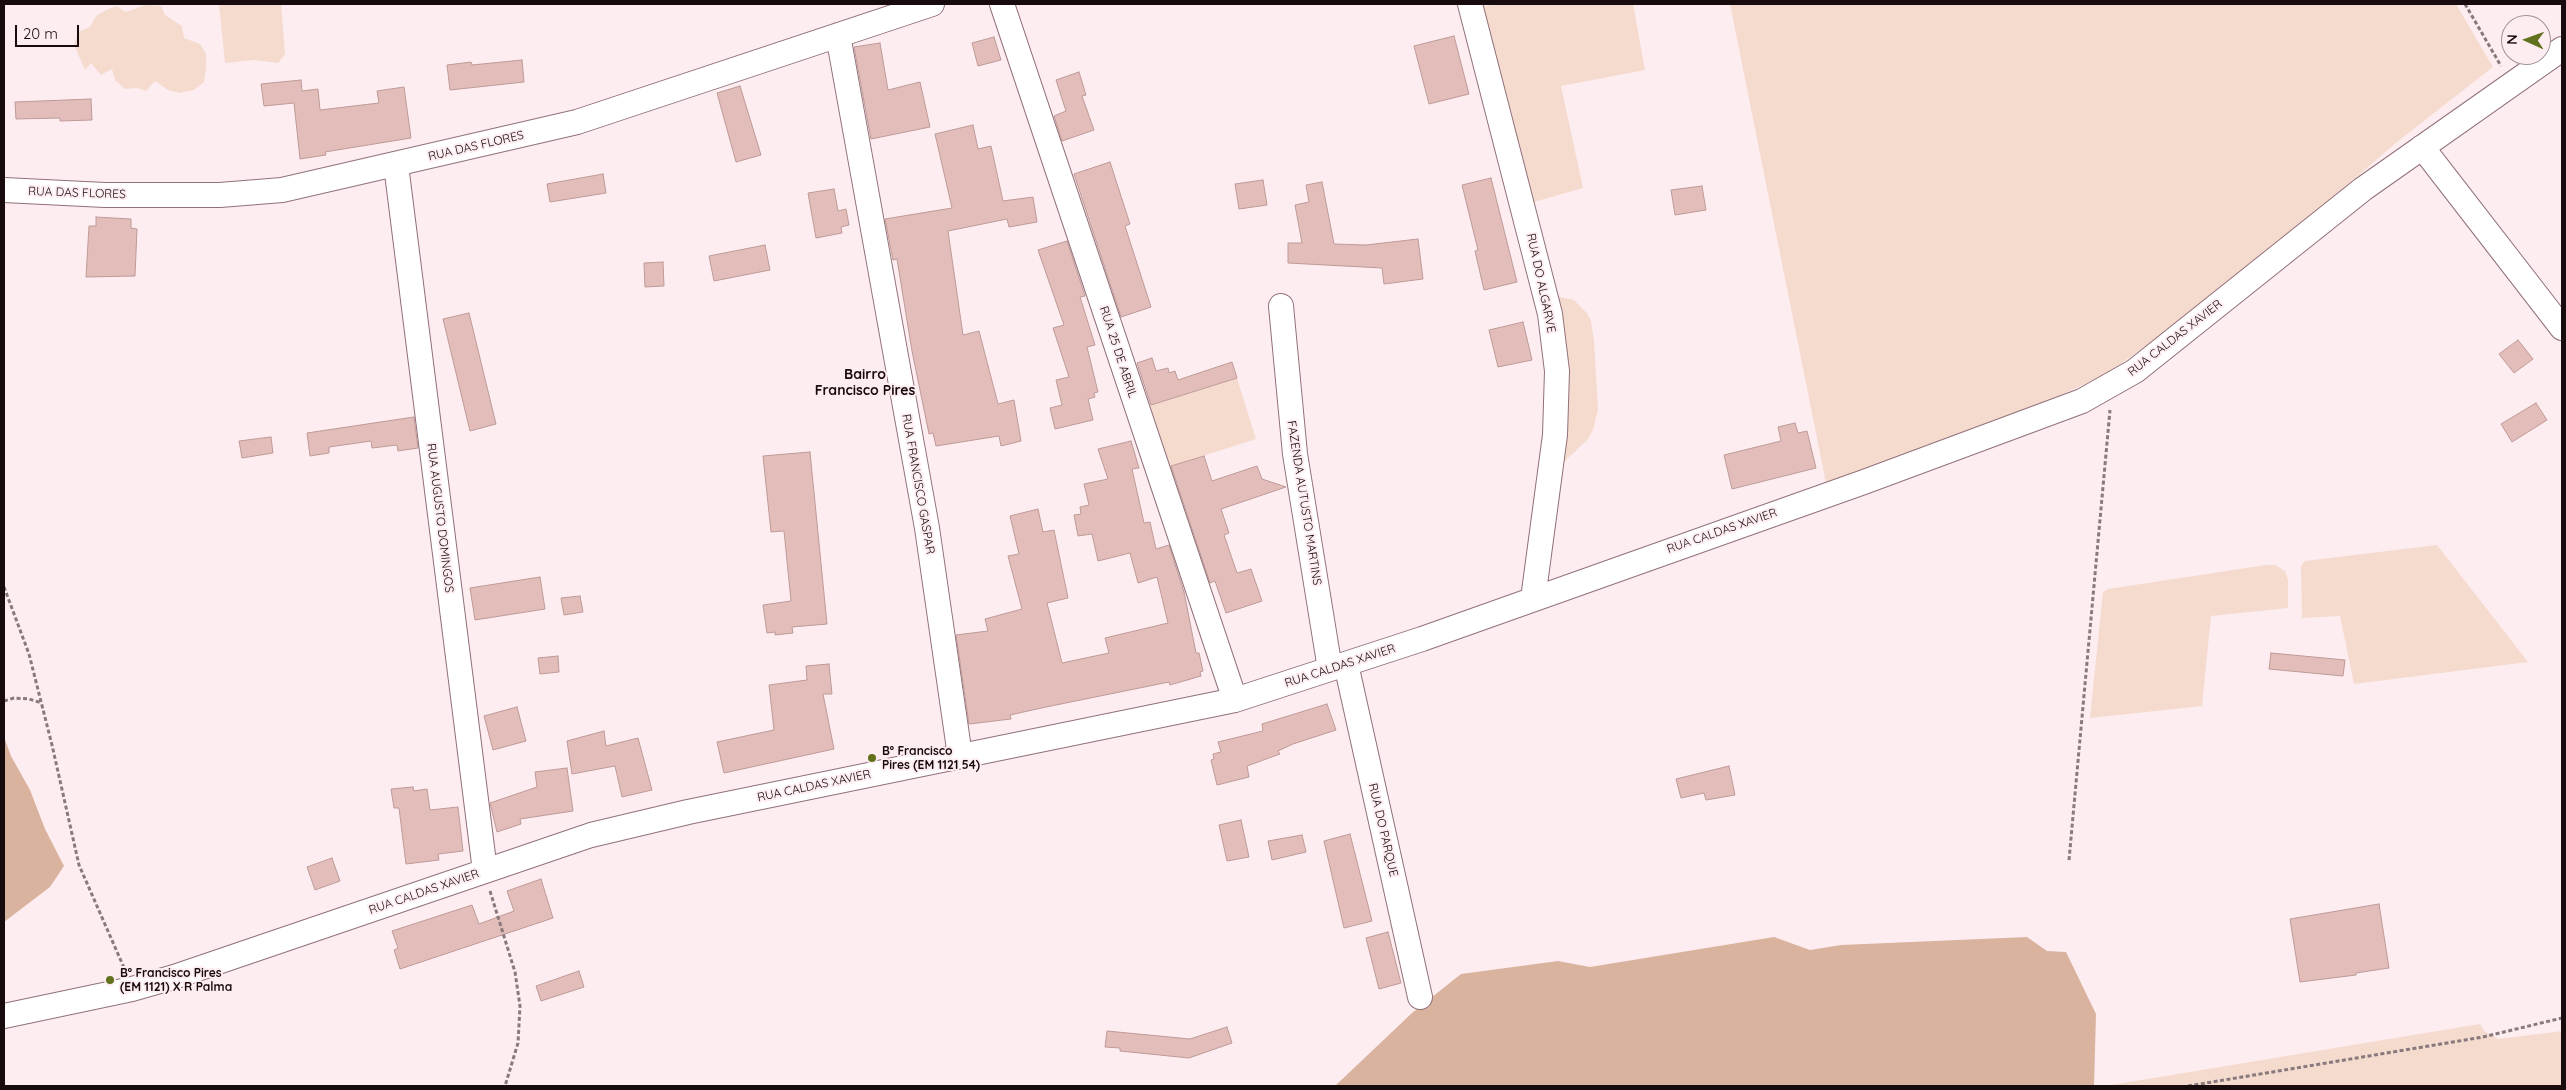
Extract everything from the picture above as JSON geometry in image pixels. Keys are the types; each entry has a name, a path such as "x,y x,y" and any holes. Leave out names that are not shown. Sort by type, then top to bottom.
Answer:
{"street":[{"name":"RUA DAS FLORES","path":"4,190 105,194 220,195 282,190 577,122 932,4"},
{"name":"RUA 25 DE ABRIL","path":"1002,4 1235,700"},
{"name":"RUA DO ALGARVE","path":"1470,4 1550,314 1557,371 1555,435 1533,599"},
{"name":"RUA FRANCISCO GASPAR","path":"838,35 927,528 960,756"},
{"name":"RUA CALDAS XAVIER","path":"4,1016 132,989 601,833 688,812 1235,700 1533,599 1864,482 2082,401 2135,371 2363,189 2562,49"},
{"path":"2422,147 2562,328"},
{"name":"RUA AUGUSTO DOMINGOS","path":"396,165 484,871"},
{"name":"FAZENDA AUTUSTO MARTINS","path":"1281,306 1295,454 1338,666"},
{"name":"RUA DO PARQUE","path":"1338,666 1420,997"}],"path":[{"path":"2465,4 2511,84"},
{"path":"2069,860 2112,385"},
{"path":"4,587 29,654 79,865 115,944 132,989"},
{"path":"4,701 30,699 42,703"},
{"path":"484,871 515,972 520,1006 518,1043 505,1086"},
{"path":"2188,1086 2483,1037 2562,1018"}],"shaded area":[{"path":"219,4 281,4 285,54 278,63 255,60 225,63"},
{"path":"1497,4 1633,4 1645,70 1561,86 1583,188 1534,202 1479,7"},
{"path":"1730,4 2456,4 2493,67 2397,142 2226,289 2106,374 2016,416 1826,483"},
{"path":"146,5 161,6 165,15 182,26 184,38 200,44 206,54 204,82 194,90 179,93 168,90 155,81 146,91 137,88 125,89 115,80 112,69 101,75 91,63 85,70 74,45 78,32 90,27 96,16 106,10 117,6 125,12"},
{"path":"1555,296 1574,300 1587,313 1591,321 1598,409 1593,430 1588,439 1564,462 1559,471"},
{"path":"1237,378 1256,439 1168,467 1149,406"},
{"path":"2437,545 2528,662 2354,684 2340,616 2302,618 2301,566 2305,561"},
{"path":"2275,565 2285,571 2288,580 2288,608 2211,616 2202,706 2090,718 2103,592 2108,589"},
{"path":"4,737 11,756 30,790 45,829 64,866 50,887 4,922"},
{"path":"1774,937 1810,950 1841,945 2027,937 2047,951 2066,952 2096,1014 2094,1086 1335,1086 1412,1013 1461,974 1558,961 1590,967"},
{"path":"2480,1024 2484,1031 2498,1039 2562,1031 2562,1086 2105,1086"}],"building":[{"path":"1454,36 1469,94 1429,104 1414,46"},
{"path":"994,37 1001,60 978,66 972,43"},
{"path":"880,43 888,90 920,82 930,127 871,139 854,47"},
{"path":"522,60 524,82 450,90 447,65 471,62 472,65"},
{"path":"1079,72 1086,95 1082,96 1094,130 1062,141 1054,116 1066,111 1056,80"},
{"path":"301,80 302,91 318,89 320,110 379,103 377,91 404,87 411,138 325,152 326,155 300,159 294,103 264,106 261,84"},
{"path":"740,86 761,155 736,162 717,93"},
{"path":"91,99 92,120 60,121 60,118 16,119 15,102"},
{"path":"973,125 978,149 991,146 1003,201 1033,197 1037,222 1009,227 1007,219 948,231 963,335 979,331 998,404 1014,400 1021,441 1001,446 999,436 936,446 933,433 929,434 912,351 897,259 893,260 885,219 952,208 935,134"},
{"path":"1110,162 1130,224 1125,226 1151,307 1121,317 1074,174"},
{"path":"603,174 606,193 550,202 547,184"},
{"path":"1491,178 1517,282 1484,290 1475,251 1478,250 1462,185"},
{"path":"1263,180 1267,205 1239,209 1235,184"},
{"path":"1322,182 1334,244 1366,245 1418,239 1423,279 1384,284 1382,268 1288,263 1288,243 1302,243 1295,205 1309,202 1306,185"},
{"path":"1702,186 1706,210 1675,215 1671,190"},
{"path":"834,189 838,211 846,209 849,225 841,227 842,233 816,238 808,193"},
{"path":"96,217 131,219 131,228 137,229 135,276 86,277 89,226 96,226"},
{"path":"1067,241 1085,296 1080,297 1095,345 1087,347 1098,392 1094,393 1095,397 1088,399 1093,420 1055,429 1050,408 1062,405 1056,380 1069,377 1053,328 1064,325 1038,250"},
{"path":"765,245 770,270 714,281 709,256"},
{"path":"663,262 664,286 645,287 644,263"},
{"path":"469,313 496,424 470,431 443,319"},
{"path":"1523,322 1532,360 1498,367 1489,330"},
{"path":"2518,340 2533,359 2514,373 2499,354"},
{"path":"1152,358 1156,371 1168,368 1169,373 1175,371 1178,380 1232,362 1237,378 1151,405 1137,363"},
{"path":"2536,403 2547,420 2512,442 2501,424"},
{"path":"414,417 418,448 398,451 397,445 372,448 371,441 329,447 329,453 310,456 307,433"},
{"path":"1795,423 1798,433 1807,431 1816,468 1732,489 1724,455 1781,441 1778,427"},
{"path":"271,437 273,453 242,458 239,441"},
{"path":"1131,441 1139,468 1132,469 1144,523 1150,522 1156,549 1169,545 1184,592 1196,653 1199,653 1203,671 1200,672 1201,676 1170,685 1169,682 1010,715 1011,719 969,724 956,635 988,631 985,619 1022,609 1008,556 1019,554 1010,516 1038,509 1043,532 1054,530 1068,598 1047,603 1062,663 1109,653 1105,638 1168,623 1157,577 1138,583 1130,553 1098,561 1092,534 1078,536 1074,515 1081,514 1080,507 1089,505 1084,484 1108,479 1098,449"},
{"path":"810,452 827,624 792,627 793,633 775,635 775,632 767,633 763,605 791,601 784,531 771,532 763,456"},
{"path":"1204,456 1212,481 1257,466 1262,479 1286,487 1221,509 1229,533 1224,535 1237,573 1251,569 1262,601 1226,613 1215,581 1210,583 1171,466"},
{"path":"540,577 545,609 475,620 470,588"},
{"path":"580,596 583,612 564,615 561,598"},
{"path":"2271,653 2345,660 2343,676 2269,669"},
{"path":"558,656 559,672 540,674 538,658"},
{"path":"829,664 832,694 823,694 834,749 724,773 717,742 774,730 769,685 807,680 806,666"},
{"path":"1327,704 1336,730 1293,744 1278,751 1280,754 1247,766 1249,777 1217,785 1211,760 1214,759 1213,754 1221,752 1218,742 1263,731 1262,724"},
{"path":"517,707 526,741 493,750 484,716"},
{"path":"604,731 606,746 638,738 652,790 622,797 615,766 572,774 567,741"},
{"path":"1729,766 1735,795 1706,800 1704,793 1681,798 1676,779"},
{"path":"567,768 573,811 520,819 521,824 497,832 490,803 537,787 535,772"},
{"path":"413,787 414,791 427,789 430,810 458,807 463,851 438,854 439,860 406,864 399,808 394,808 391,789"},
{"path":"1241,820 1249,857 1227,861 1219,825"},
{"path":"1350,834 1372,921 1344,928 1324,841"},
{"path":"1302,835 1306,852 1272,860 1268,841"},
{"path":"332,858 340,881 315,890 307,867"},
{"path":"541,879 553,918 400,969 394,950 398,948 392,931 472,905 479,924 514,911 507,891"},
{"path":"2379,904 2389,968 2356,973 2356,975 2300,982 2290,919"},
{"path":"1388,932 1401,983 1379,989 1366,938"},
{"path":"579,971 584,987 541,1001 536,986"},
{"path":"1227,1027 1232,1043 1189,1058 1120,1051 1120,1048 1105,1047 1107,1031 1190,1039"}],"place":[{"name":"Bº Francisco Pires (EM 1121 54)","path":"872,758"},
{"name":"Bº Francisco Pires (EM 1121) X R Palma","path":"110,980"}],"district":[{"name":"Bairro Francisco Pires","path":"865,384"}]}
